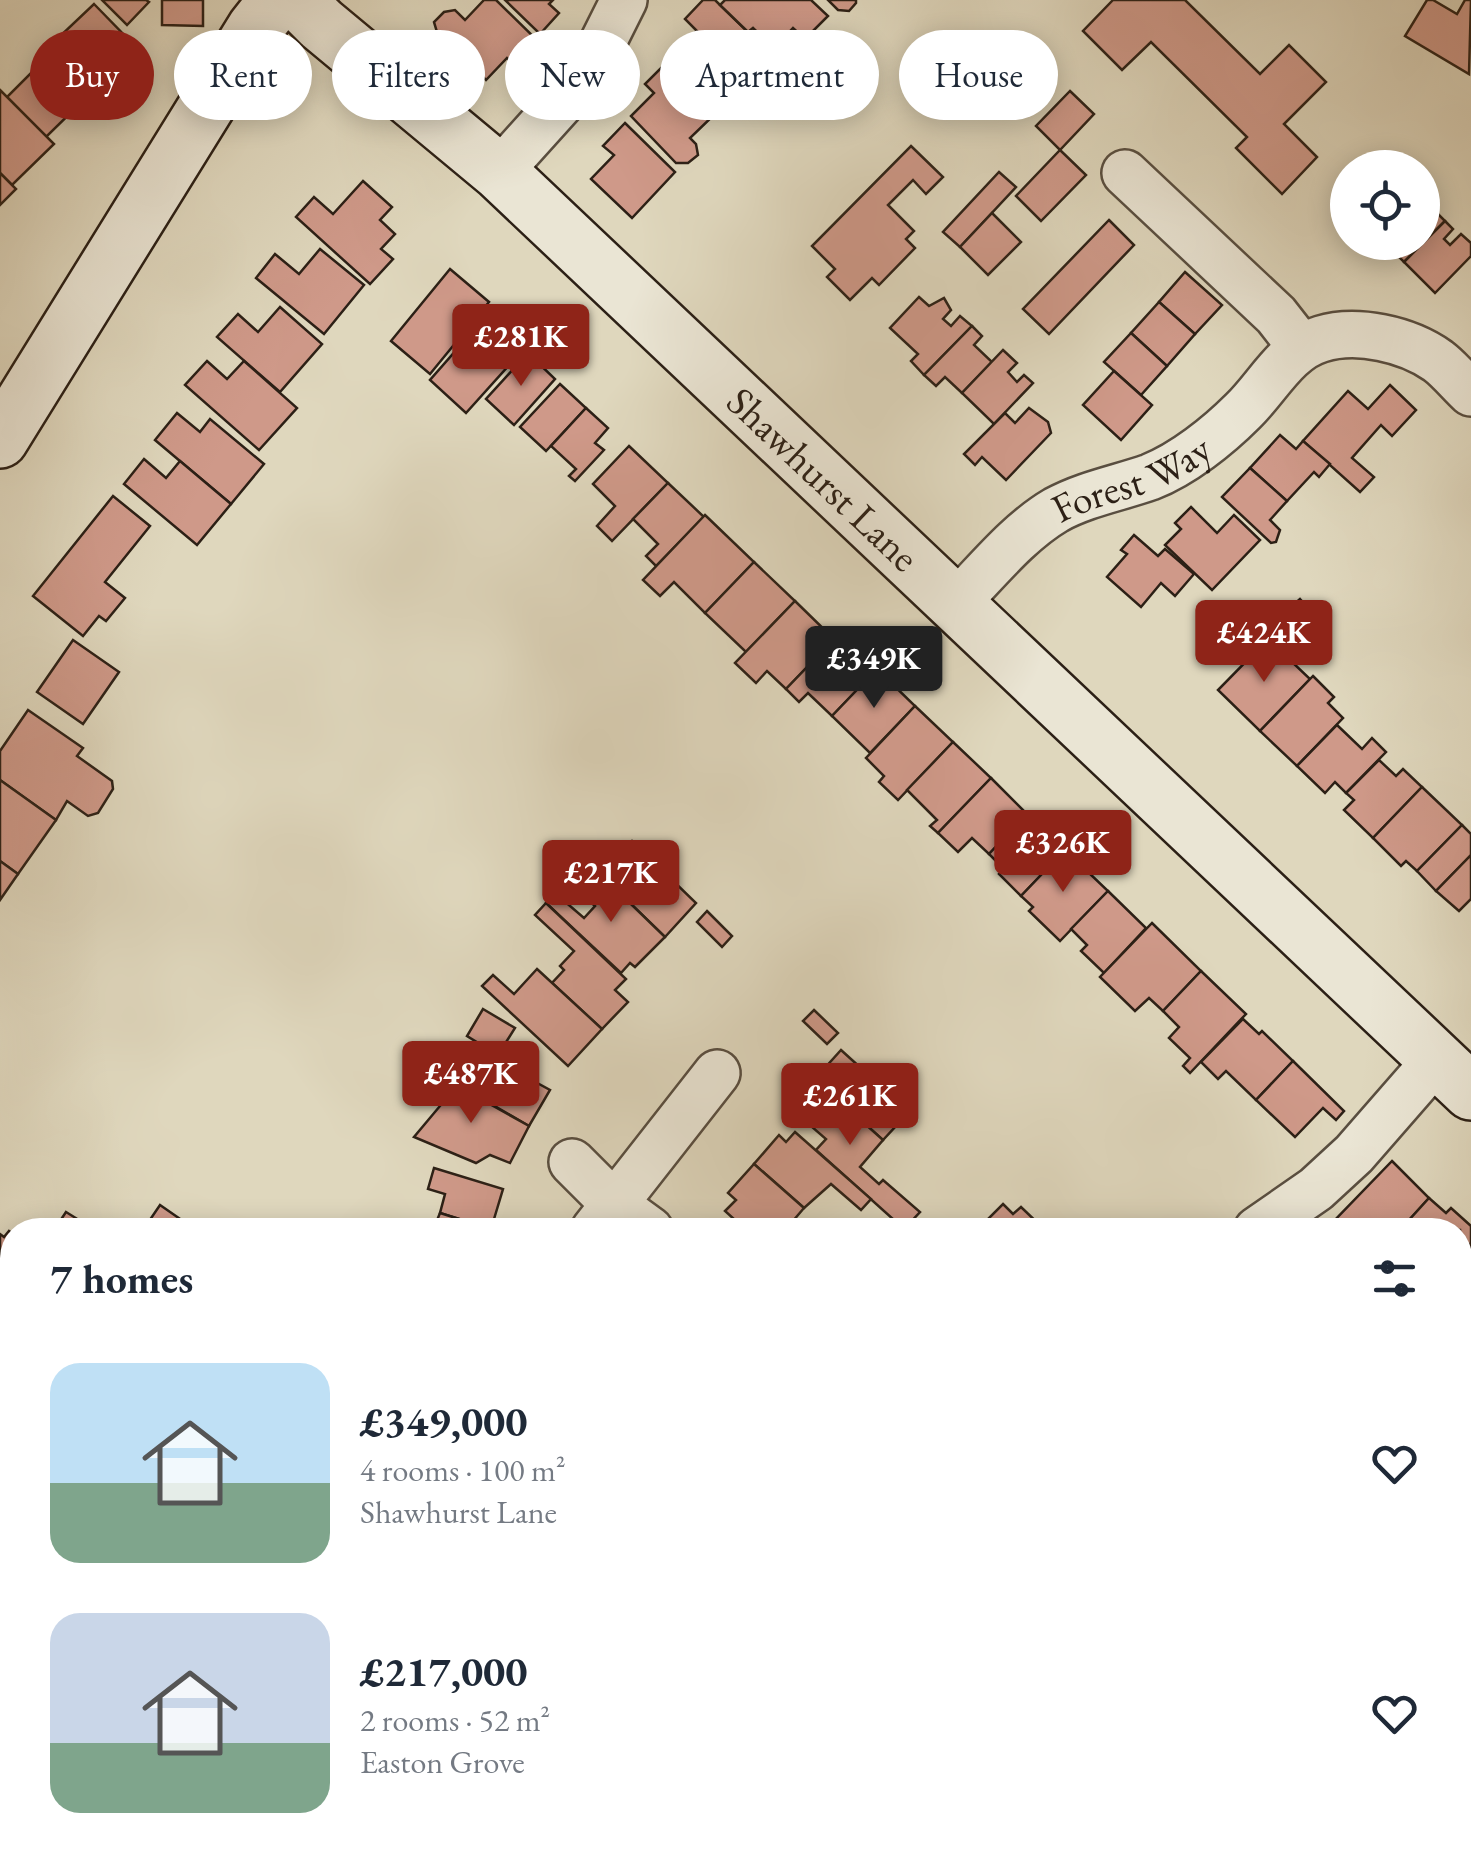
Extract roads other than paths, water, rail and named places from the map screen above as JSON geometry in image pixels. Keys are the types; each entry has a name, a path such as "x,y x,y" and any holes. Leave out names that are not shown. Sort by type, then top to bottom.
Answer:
{"street":[{"path":"0,440 246,43 277,0"},
{"name":"Shawhurst Lane","path":"297,0 499,172 1453,1076"},
{"path":"499,172 572,91 598,52 624,0"},
{"path":"1125,173 1276,315 1301,347 1322,338 1354,334 1396,342 1436,360 1471,393"},
{"name":"Forest Way","path":"955,604 1022,536 1055,511 1100,491 1152,476 1191,454 1243,411 1301,347"},
{"path":"572,1162 603,1216 718,1072"},
{"path":"1275,1218 1453,1076"}]}
